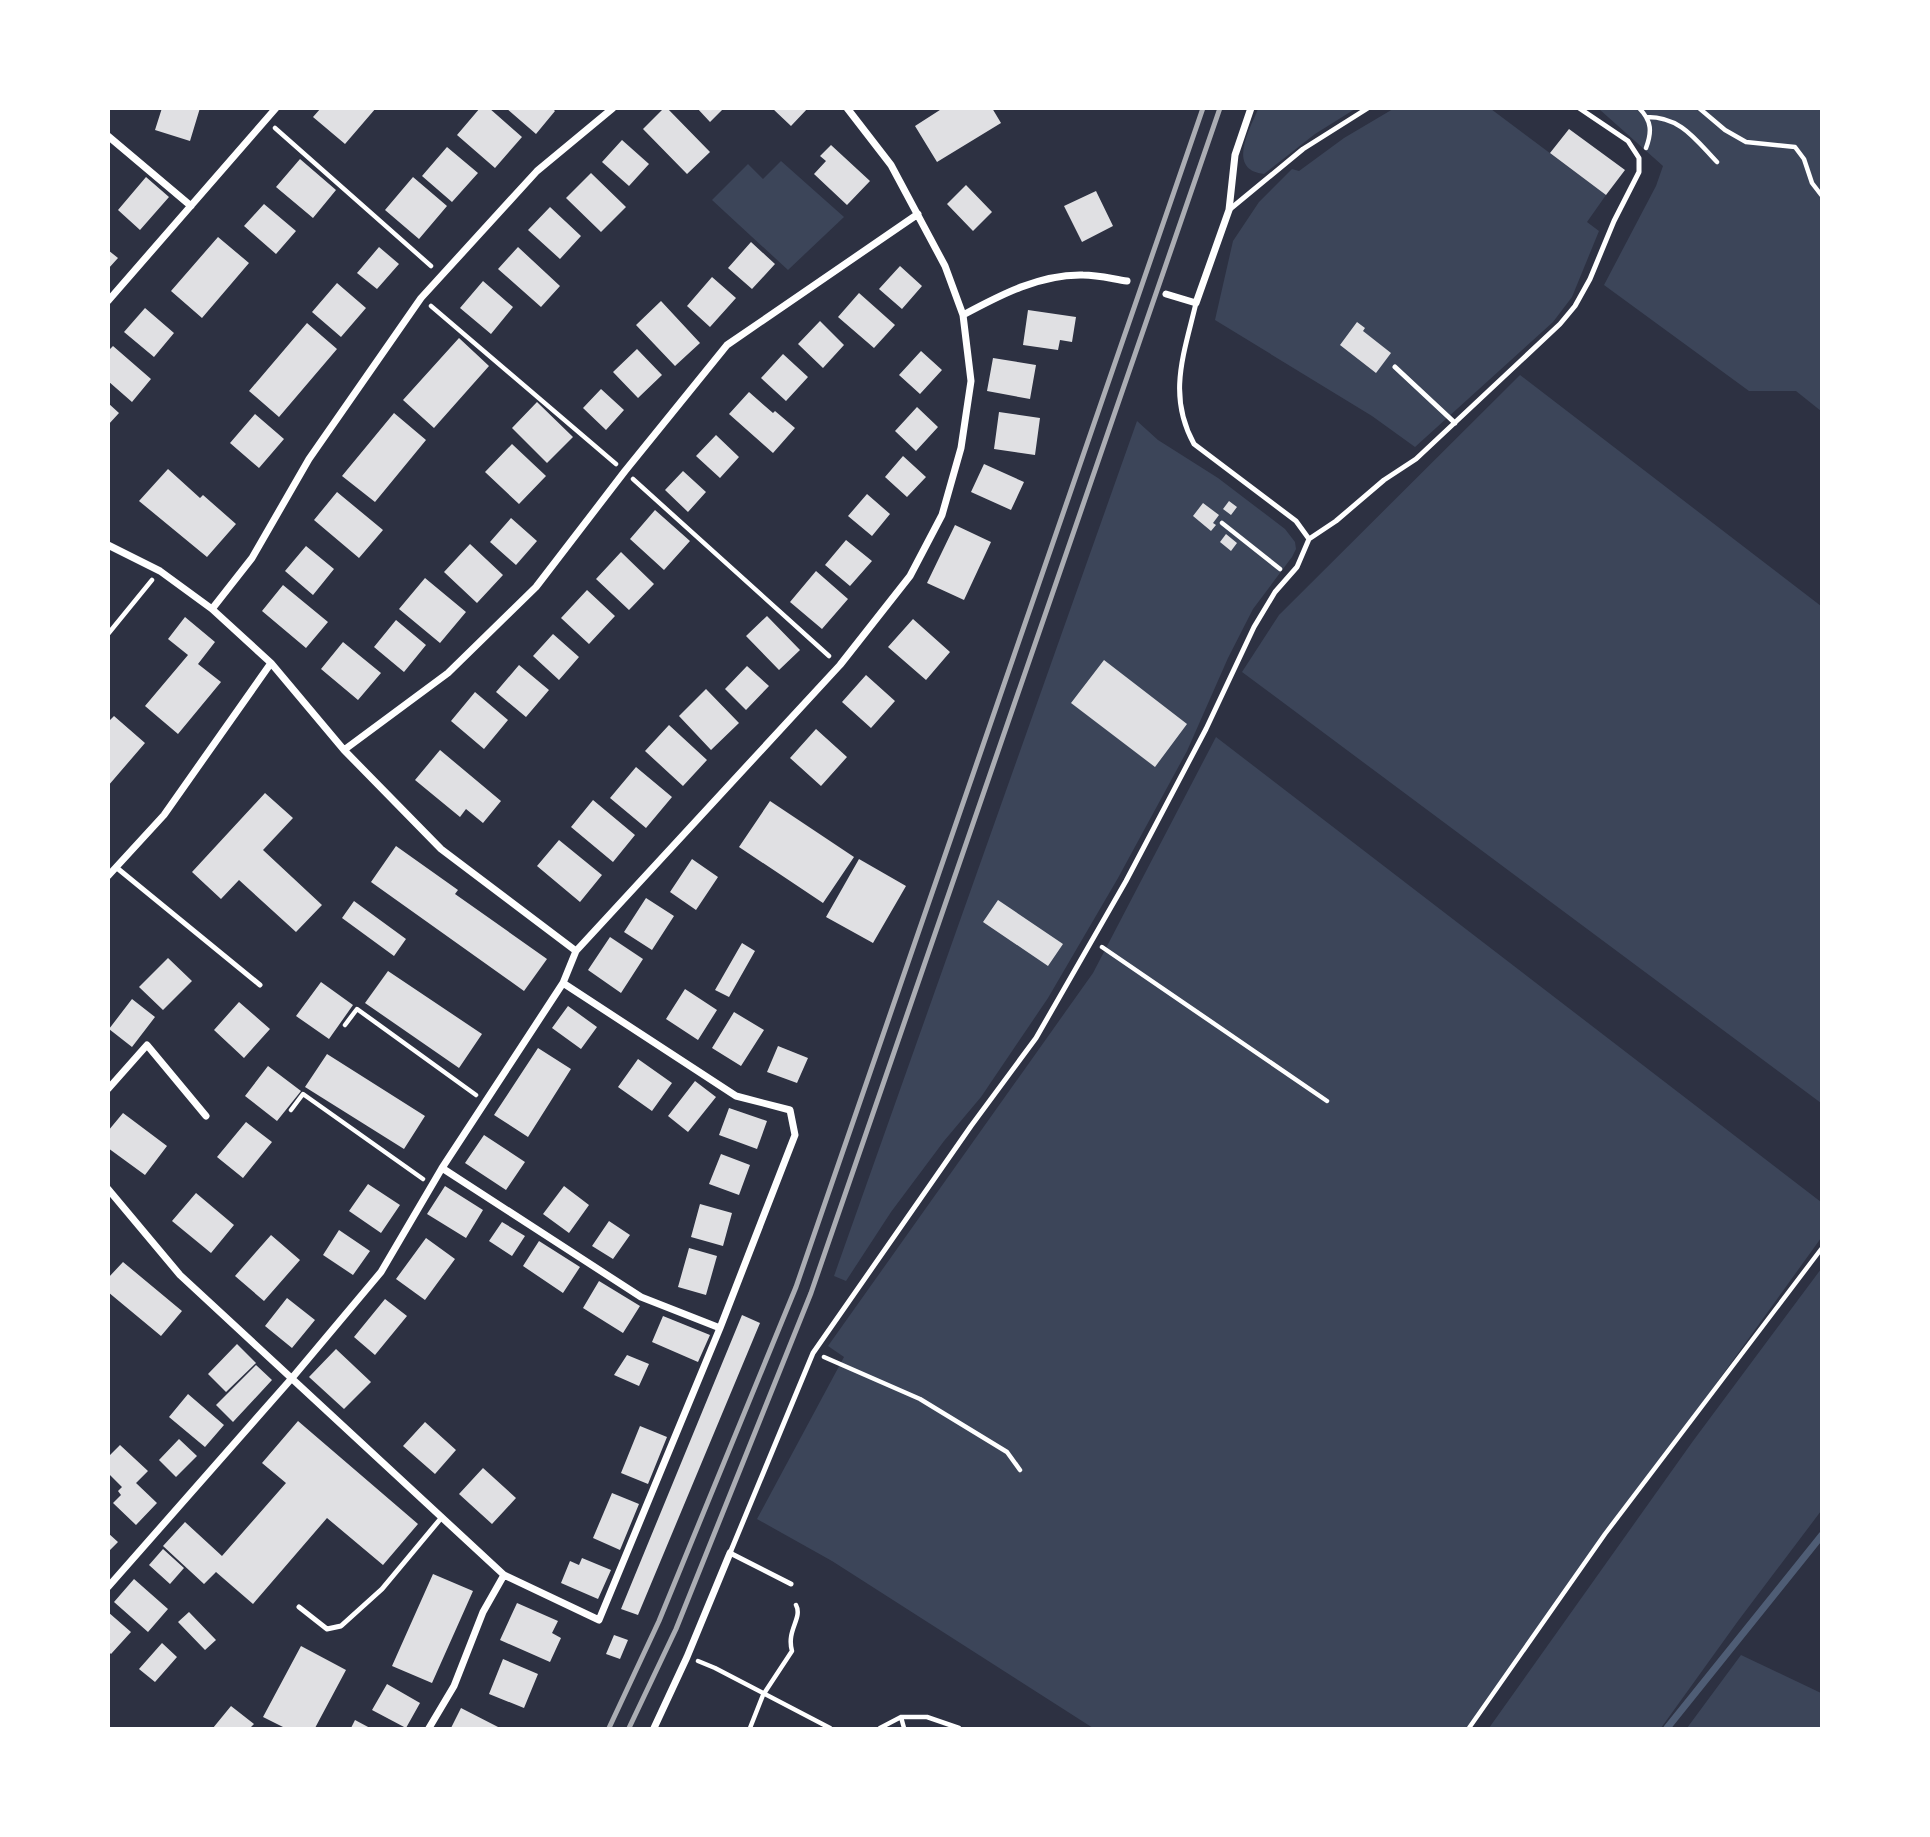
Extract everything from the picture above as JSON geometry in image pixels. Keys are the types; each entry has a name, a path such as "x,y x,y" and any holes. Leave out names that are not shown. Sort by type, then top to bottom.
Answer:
{"street":[{"path":"108,301 276,108"},
{"path":"212,609 253,558 309,459 440,274 537,171 613,108"},
{"path":"108,1587 292,1378 381,1272 442,1168 563,983 576,951 841,666 910,576 942,515 961,448 971,381 963,315 945,266 891,165 847,108"},
{"path":"1166,294 1196,303 1229,210 1235,155 1251,108"},
{"path":"108,136 191,206"},
{"path":"344,750 448,673 536,587 727,345 918,214"},
{"path":"963,315 998,296 1044,279 1082,275 1127,281"},
{"path":"108,545 160,571 212,609 271,663 344,750 441,849 576,951"},
{"path":"108,876 164,815 271,663"},
{"path":"108,1189 180,1275 504,1575 599,1620 720,1328 795,1135 790,1110 736,1096 563,983"},
{"path":"108,1089 146,1045 206,1116"},
{"path":"442,1168 641,1297 720,1328"},
{"path":"653,1728 687,1657 730,1553"},
{"path":"429,1728 454,1686 483,1612 504,1575"}],"lane":[{"path":"1229,210 1303,149 1368,108"},
{"path":"791,1584 730,1553 813,1353 971,1126 1036,1038 1126,881 1200,740 1254,627 1275,592 1297,567 1309,539 1336,521 1384,480 1416,459 1576,306 1639,172 1639,158 1628,141 1579,108"},
{"path":"1196,303 1179,378 1179,403 1184,425 1194,444 1296,521 1309,539"},
{"path":"1395,367 1455,424"},
{"path":"117,869 260,985"},
{"path":"299,1607 327,1629 341,1626 382,1589 442,1517"}],"path":[{"path":"1639,108 1647,117 1652,132 1647,147 1639,158"},
{"path":"1699,108 1725,130 1746,142 1794,147 1804,159 1812,183 1822,196"},
{"path":"1647,117 1675,121 1717,162"},
{"path":"275,127 440,274"},
{"path":"1222,523 1289,576"},
{"path":"108,634 160,571"},
{"path":"1092,941 1327,1101"},
{"path":"345,1026 357,1009 485,1102"},
{"path":"291,1111 303,1094 432,1185"},
{"path":"1469,1728 1605,1534 1822,1248"},
{"path":"813,1353 920,1399 989,1439 1007,1452 1020,1470"},
{"path":"750,1728 763,1695 792,1651 790,1634 798,1615 796,1605"},
{"path":"687,1657 715,1668 830,1728"},
{"path":"901,1717 904,1728"},
{"path":"880,1728 901,1717 927,1717 956,1728"}],"shaded area":[{"path":"1258,108 1355,109 1315,134 1264,174 1253,171 1246,165 1243,157 1246,137"},
{"path":"1393,109 1491,109 1606,195 1587,222 1599,231 1572,297 1553,322 1415,447 1372,416 1215,320 1233,241 1259,202 1292,169 1299,171 1344,138"},
{"path":"1599,109 1821,109 1821,411 1796,391 1749,391 1604,285 1656,186 1663,166"},
{"path":"781,161 844,217 788,270 712,200 748,164 763,179"},
{"path":"1520,375 1821,606 1821,1103 1242,672 1279,615"},
{"path":"1137,421 1158,440 1218,478 1285,529 1295,542 1296,549 1253,609 1187,751 1118,878 1048,998 981,1097 891,1212 846,1281 834,1276"},
{"path":"1216,737 1821,1202 1821,1238 1468,1728 1093,1728 832,1561 757,1519 844,1357 828,1346 1093,973"},
{"path":"1821,1269 1821,1511 1661,1728 1489,1728 1693,1441"},
{"path":"1741,1655 1821,1693 1821,1728 1687,1728"}],"building":[{"path":"162,108 200,108 190,141 155,130"},
{"path":"321,108 376,108 345,144 313,117"},
{"path":"480,108 489,108 522,137 495,168 457,135"},
{"path":"506,108 552,108 555,111 536,134"},
{"path":"664,108 710,152 687,174 643,129"},
{"path":"697,108 724,108 710,122"},
{"path":"772,108 808,108 791,126"},
{"path":"943,108 992,108 1001,123 937,162 915,126"},
{"path":"1569,129 1625,170 1606,195 1550,153"},
{"path":"622,140 649,164 629,186 602,162"},
{"path":"831,145 870,181 847,205 814,174 826,161 820,156"},
{"path":"447,147 478,173 452,202 422,176"},
{"path":"300,159 336,190 313,218 276,187"},
{"path":"591,173 626,207 601,232 566,198"},
{"path":"146,177 169,197 140,230 118,210"},
{"path":"413,177 447,206 419,239 385,210"},
{"path":"966,185 992,212 973,231 947,204"},
{"path":"1096,191 1113,226 1082,242 1064,206"},
{"path":"264,204 296,231 276,254 244,226"},
{"path":"550,207 581,236 560,259 528,230"},
{"path":"218,237 249,263 202,318 171,291"},
{"path":"751,242 775,264 752,289 728,268"},
{"path":"379,247 399,264 377,289 357,273"},
{"path":"518,247 560,286 541,307 498,269"},
{"path":"108,250 118,258 108,269"},
{"path":"900,266 922,286 902,309 879,289"},
{"path":"712,277 736,298 710,327 687,306"},
{"path":"483,281 513,307 491,334 460,308"},
{"path":"337,283 366,308 341,337 312,312"},
{"path":"859,293 895,325 874,348 838,317"},
{"path":"661,301 700,343 675,366 636,325"},
{"path":"145,308 174,333 154,357 124,332"},
{"path":"1028,310 1076,317 1072,342 1060,340 1058,350 1023,345"},
{"path":"820,321 844,345 823,368 798,344"},
{"path":"1357,322 1365,328 1363,331 1391,353 1376,373 1340,345"},
{"path":"307,323 337,349 279,417 249,391"},
{"path":"459,338 489,366 434,428 403,400"},
{"path":"113,346 151,379 132,402 108,381 108,351"},
{"path":"637,349 662,375 638,398 613,372"},
{"path":"921,351 942,370 920,394 899,375"},
{"path":"783,354 808,377 786,401 761,378"},
{"path":"993,358 1036,365 1030,399 987,391"},
{"path":"601,389 624,410 606,430 583,408"},
{"path":"749,392 795,428 773,453 729,414"},
{"path":"537,402 573,437 547,463 512,428"},
{"path":"108,403 119,413 108,425"},
{"path":"917,407 938,427 916,451 895,431"},
{"path":"999,412 1040,418 1035,455 994,449"},
{"path":"394,413 426,440 375,502 342,476"},
{"path":"255,414 284,439 259,468 230,443"},
{"path":"716,435 739,457 720,478 696,456"},
{"path":"512,444 546,476 519,504 485,472"},
{"path":"903,456 926,477 907,497 885,477"},
{"path":"984,464 1024,482 1011,510 971,492"},
{"path":"168,469 200,498 203,495 236,524 207,557 139,501"},
{"path":"683,471 706,492 688,512 665,490"},
{"path":"337,492 383,530 359,558 314,520"},
{"path":"867,494 890,514 872,536 848,516"},
{"path":"1229,501 1237,507 1231,515 1223,509"},
{"path":"1203,503 1219,515 1211,531 1193,516"},
{"path":"655,510 690,541 664,570 630,539"},
{"path":"511,518 537,541 516,565 490,542"},
{"path":"955,525 991,542 964,600 927,583"},
{"path":"1226,534 1237,543 1231,551 1220,542"},
{"path":"846,540 872,561 850,586 825,565"},
{"path":"470,544 503,575 477,603 444,572"},
{"path":"306,546 334,569 313,595 285,571"},
{"path":"621,552 654,584 629,610 596,579"},
{"path":"816,571 848,599 822,629 790,602"},
{"path":"425,578 466,612 440,643 399,609"},
{"path":"283,585 328,622 306,648 262,611"},
{"path":"587,590 615,616 589,644 561,618"},
{"path":"767,616 800,650 779,670 746,636"},
{"path":"185,617 215,642 198,664 221,682 178,734 145,706 188,655 168,639"},
{"path":"913,619 950,652 926,680 888,647"},
{"path":"396,620 426,645 404,672 374,647"},
{"path":"553,634 579,657 559,680 533,656"},
{"path":"343,642 381,673 358,700 321,669"},
{"path":"1104,660 1187,724 1155,767 1071,703"},
{"path":"519,665 549,690 526,717 496,692"},
{"path":"747,666 769,686 746,710 725,689"},
{"path":"866,675 895,701 871,728 842,702"},
{"path":"706,689 739,723 711,750 679,716"},
{"path":"475,692 508,720 484,749 451,721"},
{"path":"114,716 145,743 108,786 108,722"},
{"path":"669,725 707,760 683,786 645,751"},
{"path":"816,729 847,757 821,786 790,758"},
{"path":"440,750 501,801 483,823 466,809 460,817 415,780"},
{"path":"636,767 672,797 646,828 610,798"},
{"path":"265,793 293,818 263,850 322,905 296,932 239,880 221,899 192,872"},
{"path":"593,800 635,835 613,862 571,827"},
{"path":"770,801 854,857 823,903 739,847"},
{"path":"559,840 602,875 580,902 537,866"},
{"path":"396,846 458,890 455,894 547,959 524,991 371,882"},
{"path":"692,859 718,877 696,910 670,892"},
{"path":"859,859 906,886 873,943 826,917"},
{"path":"646,898 674,916 652,950 624,932"},
{"path":"998,900 1063,944 1048,966 983,922"},
{"path":"354,901 406,939 394,956 342,918"},
{"path":"610,937 643,959 621,993 588,970"},
{"path":"742,943 755,951 729,997 715,990"},
{"path":"168,958 192,981 163,1010 139,987"},
{"path":"388,971 482,1034 459,1068 365,1003"},
{"path":"321,982 353,1005 329,1039 296,1016"},
{"path":"685,989 717,1010 698,1040 666,1019"},
{"path":"132,999 155,1017 132,1047 109,1029"},
{"path":"239,1002 270,1029 244,1058 214,1030"},
{"path":"568,1006 597,1027 581,1049 552,1028"},
{"path":"734,1012 764,1030 741,1066 712,1048"},
{"path":"778,1046 808,1058 797,1083 767,1072"},
{"path":"538,1048 571,1069 528,1137 494,1115"},
{"path":"327,1054 425,1116 404,1149 305,1087"},
{"path":"638,1059 672,1083 652,1111 618,1087"},
{"path":"268,1066 301,1091 277,1121 245,1096"},
{"path":"695,1081 716,1097 688,1132 668,1116"},
{"path":"729,1108 767,1121 757,1149 719,1135"},
{"path":"123,1113 167,1146 145,1175 108,1148 108,1131"},
{"path":"246,1122 272,1142 243,1178 217,1157"},
{"path":"484,1135 525,1162 506,1190 465,1163"},
{"path":"721,1154 750,1165 739,1195 709,1184"},
{"path":"368,1184 400,1205 381,1233 349,1211"},
{"path":"445,1186 483,1210 466,1238 427,1214"},
{"path":"564,1186 589,1205 569,1233 543,1214"},
{"path":"196,1193 234,1225 211,1253 172,1221"},
{"path":"700,1204 732,1213 723,1246 691,1237"},
{"path":"609,1221 630,1235 613,1259 592,1246"},
{"path":"502,1222 525,1236 512,1256 489,1241"},
{"path":"339,1230 370,1251 353,1275 323,1255"},
{"path":"271,1235 300,1260 264,1301 235,1276"},
{"path":"426,1238 455,1259 425,1300 396,1279"},
{"path":"539,1241 580,1267 563,1293 523,1266"},
{"path":"689,1248 717,1256 706,1295 678,1287"},
{"path":"123,1262 182,1311 161,1336 108,1292 108,1278"},
{"path":"599,1281 640,1306 623,1333 583,1308"},
{"path":"287,1298 315,1320 292,1348 265,1326"},
{"path":"385,1299 407,1316 375,1355 354,1337"},
{"path":"742,1315 760,1323 638,1615 621,1609"},
{"path":"663,1316 710,1335 698,1362 652,1342"},
{"path":"237,1344 256,1363 226,1392 208,1374"},
{"path":"336,1349 371,1382 344,1409 309,1377"},
{"path":"627,1355 649,1364 639,1386 614,1375"},
{"path":"256,1365 272,1380 233,1422 216,1405"},
{"path":"188,1394 224,1425 205,1447 169,1417"},
{"path":"298,1421 418,1524 383,1565 327,1518 253,1604 216,1572 204,1584 163,1546 185,1522 222,1556 286,1483 262,1463"},
{"path":"425,1422 456,1450 435,1474 403,1446"},
{"path":"640,1426 667,1437 648,1484 621,1473"},
{"path":"179,1439 197,1456 176,1477 159,1460"},
{"path":"120,1445 148,1471 136,1483 157,1503 136,1525 113,1503 121,1495 118,1491 122,1487 108,1473 108,1457"},
{"path":"483,1468 516,1498 492,1524 459,1494"},
{"path":"612,1493 639,1504 620,1550 593,1538"},
{"path":"108,1533 118,1542 108,1552"},
{"path":"163,1549 184,1568 170,1584 149,1565"},
{"path":"582,1558 611,1570 598,1599 561,1583 570,1561 579,1565"},
{"path":"433,1574 473,1591 432,1683 392,1666"},
{"path":"134,1579 168,1609 148,1632 114,1602"},
{"path":"517,1603 558,1621 552,1633 561,1638 550,1662 500,1640"},
{"path":"108,1612 131,1632 111,1654 108,1651"},
{"path":"189,1612 216,1640 205,1650 178,1622"},
{"path":"614,1635 628,1640 620,1659 606,1654"},
{"path":"162,1643 177,1657 155,1682 139,1669"},
{"path":"301,1646 346,1670 315,1728 285,1728 263,1717"},
{"path":"503,1659 538,1674 524,1708 489,1694"},
{"path":"387,1684 420,1703 406,1728 372,1710"},
{"path":"231,1706 254,1724 250,1728 213,1728"},
{"path":"461,1708 500,1728 451,1728"},
{"path":"355,1720 370,1728 351,1728"}],"waterway":[{"path":"1667,1728 1822,1535"}],"railway":[{"path":"609,1728 659,1621 796,1287 1203,108"},
{"path":"629,1728 676,1629 811,1293 1220,108"}]}
